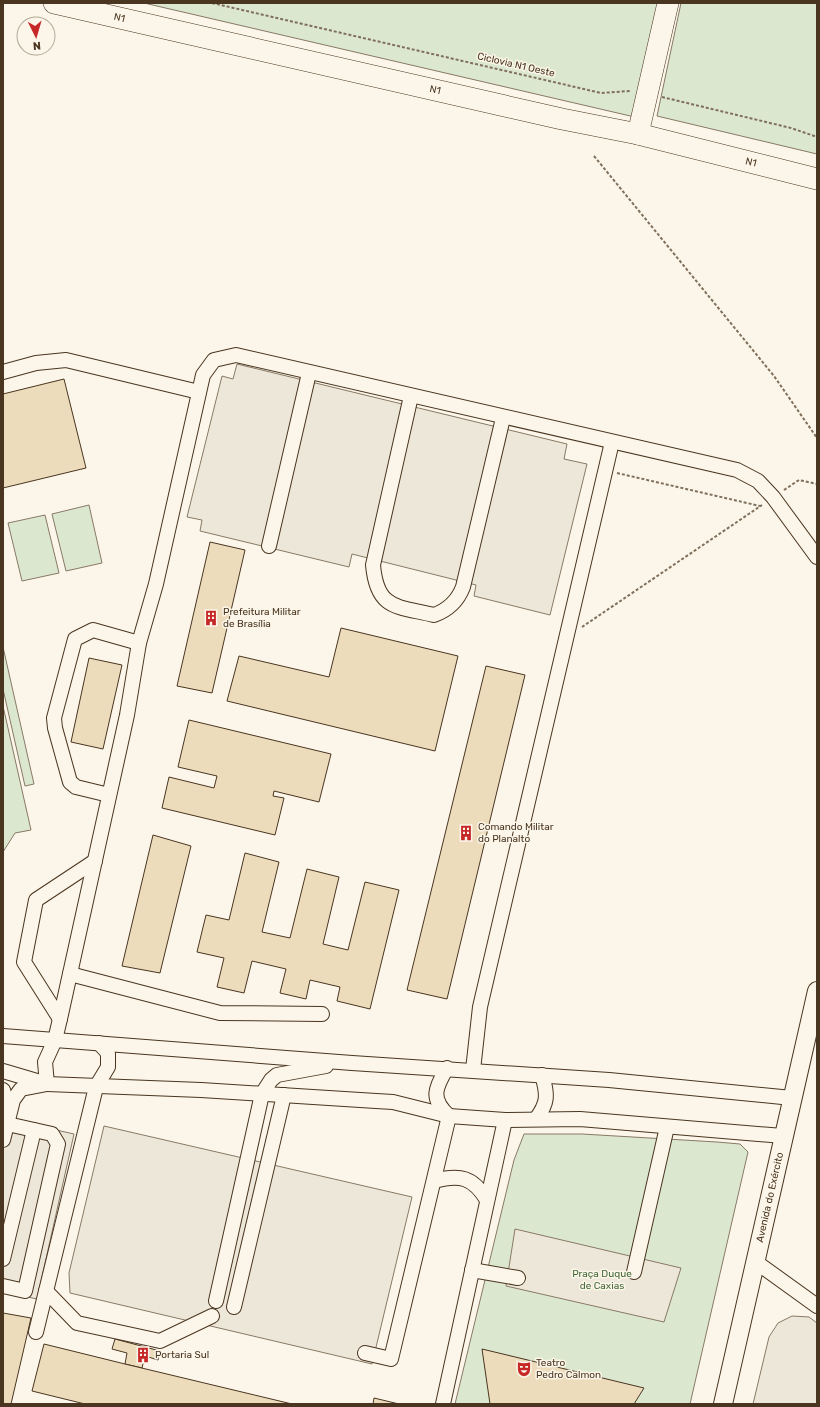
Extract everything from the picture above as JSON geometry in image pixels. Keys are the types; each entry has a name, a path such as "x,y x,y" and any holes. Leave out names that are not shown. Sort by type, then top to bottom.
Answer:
{"highway":[{"name":"N1","path":"54,3 562,120 638,134 817,179"},
{"path":"638,134 668,3"}],"main road":[{"name":"Avenida do Exército","path":"723,1404 817,991"}],"street":[{"path":"47,1084 45,1062 55,1040 60,1019 127,715 139,643 156,584 203,375 214,360 236,355 503,418 737,470 758,481 773,497 817,557"},
{"path":"3,372 36,363 66,360 199,392"},
{"path":"269,546 309,373"},
{"path":"411,396 373,565 374,583 381,596 390,604 426,613 434,614 441,612 459,598 463,587 503,418"},
{"path":"474,1070 480,1007 612,442"},
{"path":"110,795 76,787 70,782 55,728 54,718 75,639 93,630 139,643"},
{"path":"60,1019 24,962 36,900 95,861"},
{"path":"70,974 220,1013 322,1014"},
{"path":"5,1035 352,1063 542,1075 792,1098"},
{"path":"36,1332 96,1087 102,1078 108,1061 108,1053 99,1043"},
{"path":"216,1301 262,1094 271,1080 277,1075 352,1063"},
{"path":"447,1068 438,1083 436,1090 440,1108 449,1116"},
{"path":"3,1071 47,1084 201,1090 393,1102 449,1116 505,1120 580,1119 783,1136"},
{"path":"536,1119 545,1107 547,1090 542,1075"},
{"path":"3,1140 5,1124 13,1100 21,1089 47,1084"},
{"path":"3,1090 5,1097 3,1108"},
{"path":"234,1307 284,1096"},
{"path":"365,1353 391,1359 449,1116"},
{"path":"443,1404 505,1120"},
{"path":"3,1286 25,1291 58,1144 52,1134 5,1124"},
{"path":"634,1272 667,1127"},
{"path":"3,1259 34,1130"},
{"path":"434,1181 449,1177 464,1178 479,1187 487,1200"},
{"path":"756,1262 817,1306"},
{"path":"472,1270 518,1278"},
{"path":"46,1291 77,1323 160,1341 212,1316"}],"path":[{"name":"Ciclovia N1 Oeste","path":"212,3 601,93 632,91 647,94 791,128 817,137"},
{"path":"594,156 774,376 817,438"},
{"path":"605,470 760,506"},
{"path":"782,492 799,480 817,484"},
{"path":"576,631 766,502"}],"green space":[{"path":"144,3 664,3 639,118"},
{"path":"681,3 817,3 817,154 657,116"},
{"path":"89,505 102,563 66,571 52,514"},
{"path":"45,515 59,573 22,581 8,523"},
{"path":"3,647 34,784 25,786 3,689"},
{"path":"3,706 31,830 15,833 3,852"},
{"name":"Praça Duque de Caxias","path":"524,1134 582,1134 717,1142 740,1144 748,1152 690,1404 455,1404 514,1160"}],"shaded area":[{"path":"237,364 567,444 564,459 587,464 550,615 474,596 476,585 352,554 349,567 200,531 202,520 187,517 222,376 233,379"},
{"path":"3,1118 74,1134 37,1299 3,1292"},
{"path":"104,1126 412,1197 372,1364 70,1293 69,1273"},
{"path":"515,1229 681,1268 664,1322 506,1286"},
{"path":"792,1316 809,1317 817,1323 817,1404 753,1404 769,1337 778,1323"}],"building":[{"path":"64,379 86,468 3,488 3,394"},
{"name":"Prefeitura Militar de Brasília","path":"210,542 245,550 212,693 177,686"},
{"path":"341,628 458,656 435,751 227,701 239,656 329,677"},
{"path":"89,658 122,665 103,749 71,742"},
{"name":"Comando Militar do Planalto","path":"486,666 525,675 447,999 407,990"},
{"path":"189,720 331,754 319,802 274,791 273,796 284,798 275,835 162,808 169,777 214,788 217,776 178,767"},
{"path":"153,835 191,846 160,973 122,966"},
{"path":"245,853 279,862 262,932 290,938 307,869 339,877 323,944 348,950 365,882 399,890 370,1009 337,1001 340,987 310,980 306,999 280,993 286,969 252,961 244,993 217,987 224,958 197,952 206,915 229,920"},
{"path":"3,1313 31,1318 11,1404 3,1404"},
{"name":"Portaria Sul","path":"115,1339 160,1351 158,1360 145,1356 142,1368 125,1364 127,1353 112,1349"},
{"path":"44,1344 292,1404 85,1404 32,1391"},
{"name":"Teatro Pedro Calmon","path":"482,1349 644,1388 634,1404 490,1404"},
{"path":"374,1398 399,1404 373,1404"}],"place":[{"name":"Prefeitura Militar de Brasília","path":"211,618"},
{"name":"Comando Militar do Planalto","path":"466,833"},
{"name":"Portaria Sul","path":"143,1355"},
{"name":"Teatro Pedro Calmon","path":"524,1369"}]}
